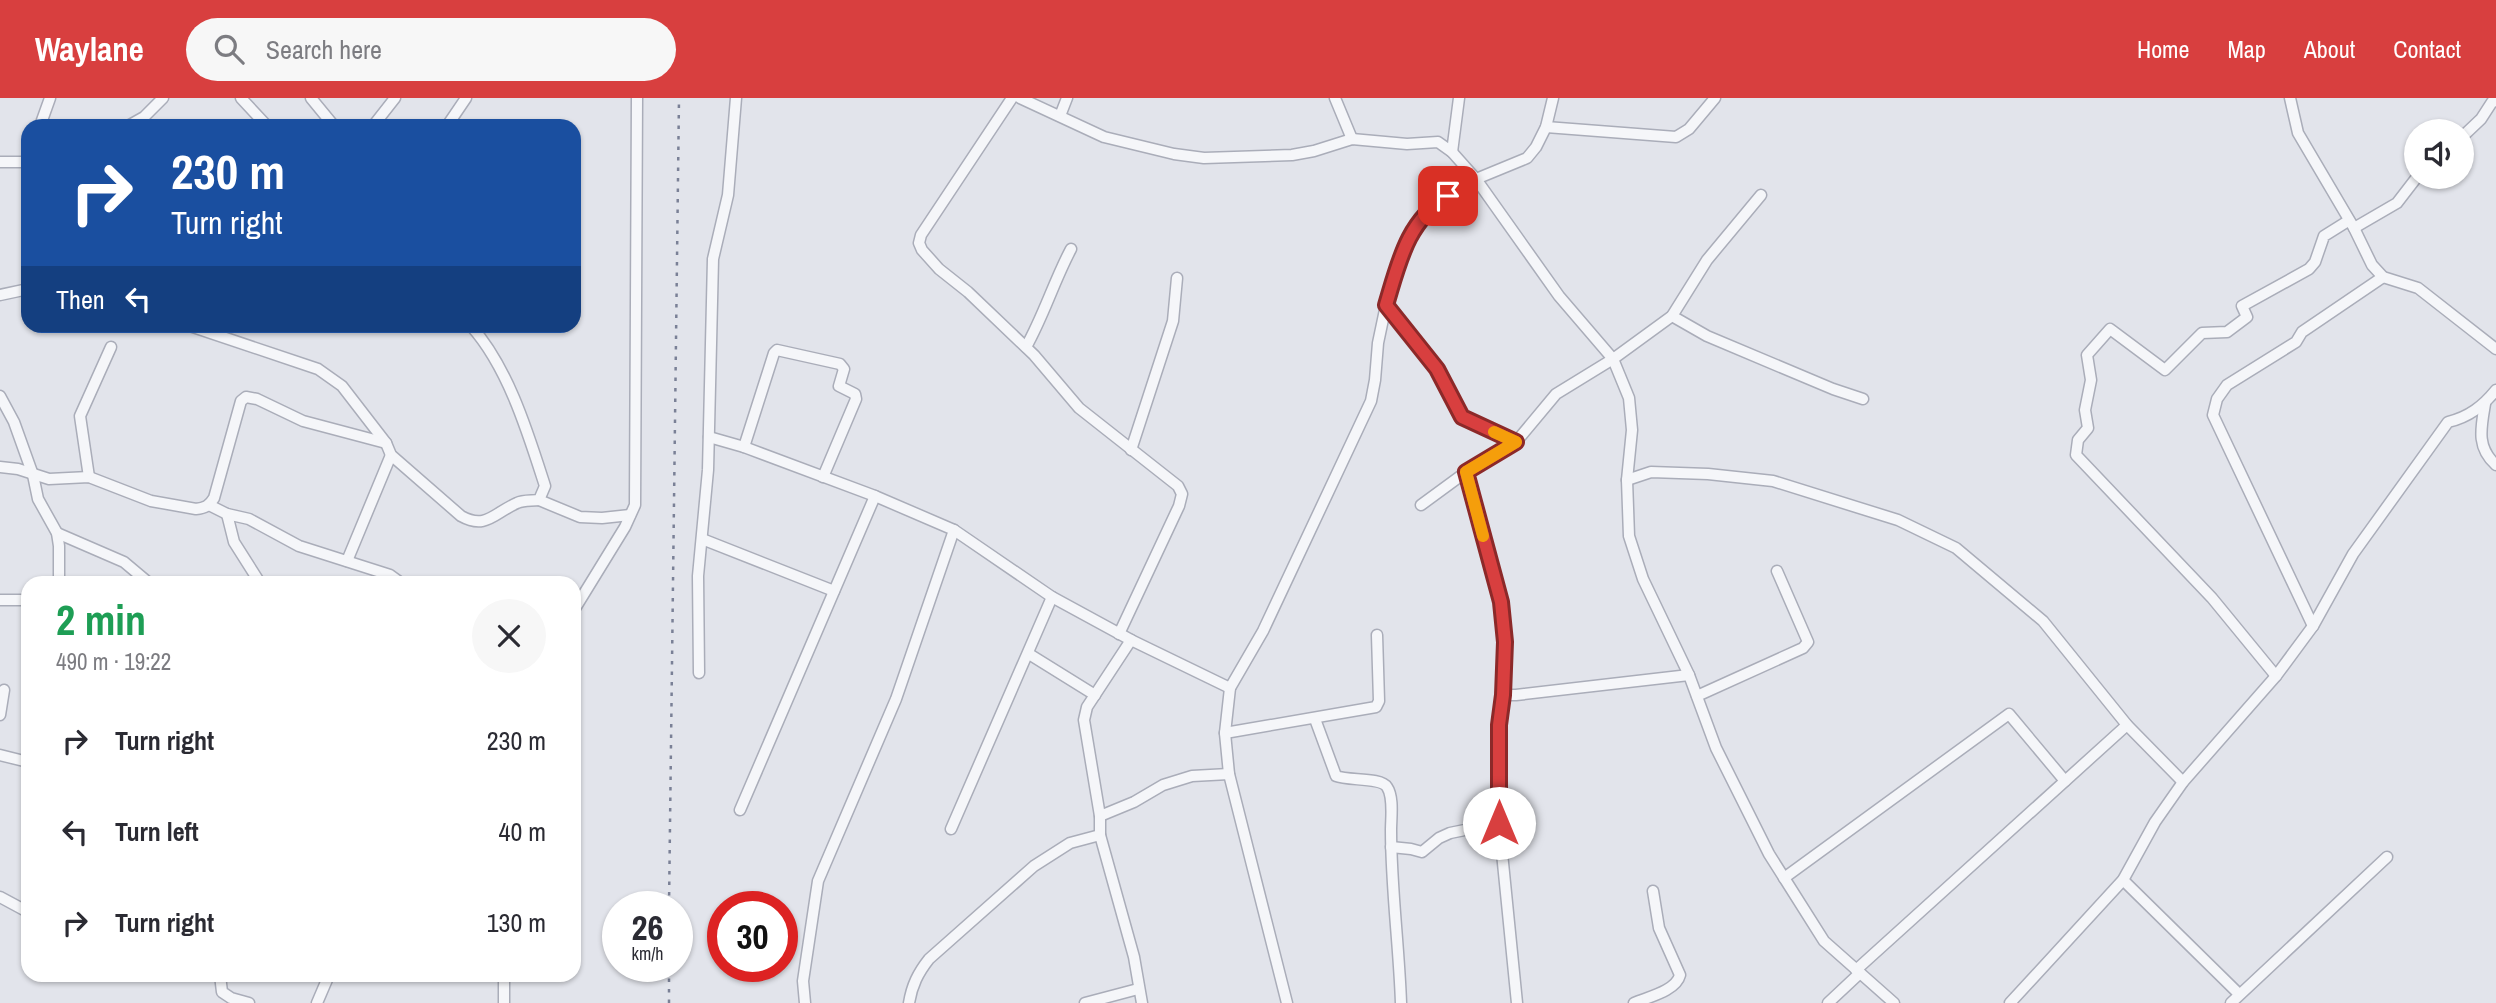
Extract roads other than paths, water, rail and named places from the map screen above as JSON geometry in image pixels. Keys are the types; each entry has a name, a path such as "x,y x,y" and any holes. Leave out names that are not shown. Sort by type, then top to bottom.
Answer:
{"street":[{"path":"42,119 50,98"},
{"path":"140,119 163,98"},
{"path":"241,98 260,119"},
{"path":"311,98 328,119"},
{"path":"378,119 395,98"},
{"path":"452,119 466,98"},
{"path":"581,598 635,505 637,98"},
{"path":"699,673 698,576 709,437 713,259 728,195 736,98"},
{"path":"1012,98 921,235 919,243 939,269 968,292 1026,347 1079,408 1178,486 1182,494 1179,506 1119,634"},
{"path":"1020,98 1104,137 1174,154 1204,158 1292,155 1352,139 1407,144 1438,142 1452,152 1476,179 1559,296 1613,359 1629,398 1632,430 1627,480 1629,536 1640,569 1689,675 1716,748 1769,854 1824,941 1893,1003"},
{"path":"1060,116 1067,98"},
{"path":"1335,98 1352,139"},
{"path":"1452,152 1459,98"},
{"path":"1287,1003 1229,774 1225,733 1230,688 1263,631 1371,401 1386,305 1404,247 1432,205 1476,179 1527,158 1536,148 1546,127 1552,98"},
{"path":"1546,127 1676,137 1689,129 1714,98"},
{"path":"2290,98 2298,133 2372,265 2383,277 2418,288 2496,349"},
{"path":"2474,125 2492,102 2496,101"},
{"path":"0,162 21,162"},
{"path":"2276,676 2205,590 2076,455 2078,440 2088,428 2085,410 2091,380 2087,355 2110,329 2165,370 2202,333 2227,332 2246,317 2242,306 2309,269 2315,262 2325,236 2397,203 2408,189"},
{"path":"1421,505 1466,472 1516,442 1556,394 1613,359 1672,316 1707,260 1761,195"},
{"path":"1026,347 1042,318 1071,249"},
{"path":"2314,626 2213,415 2217,399 2227,385 2297,342 2302,332 2383,277"},
{"path":"1131,450 1173,321 1177,278"},
{"path":"0,295 21,290"},
{"path":"1386,305 1437,369 1462,417 1516,442"},
{"path":"1672,316 1707,336 1833,389 1864,399"},
{"path":"211,333 318,369 342,386 386,443 391,455 461,516 472,522 484,522 520,501 539,500 579,517 630,515"},
{"path":"477,333 488,345 531,440 545,486 539,500"},
{"path":"89,477 80,416 111,347"},
{"path":"744,447 777,350 840,364 844,369 839,386 855,394 856,399 823,477"},
{"path":"2010,1003 2123,880 2155,822 2183,782 2276,676 2314,626 2353,554 2448,422 2463,419 2484,404 2496,390"},
{"path":"0,396 14,422 33,475 38,499 57,533 59,576"},
{"path":"209,505 217,489 241,401 246,397 257,399 303,421 386,443"},
{"path":"2484,404 2480,436 2483,449 2496,465"},
{"path":"709,437 744,447 875,496 954,530 1052,597 1119,634 1230,688"},
{"path":"347,561 391,455"},
{"path":"0,467 18,469 49,479 82,475 151,501 196,509 209,505 227,514 249,519 299,546 391,576"},
{"path":"1466,472 1501,602 1505,642 1499,725 1499,823 1517,1003"},
{"path":"1627,480 1651,472 1708,474 1773,481 1898,520 1956,548 2043,621 2127,725 2183,782"},
{"path":"740,810 875,496"},
{"path":"227,514 234,542 256,576"},
{"path":"805,1003 803,981 818,881 897,699 954,530"},
{"path":"57,533 124,562 141,576"},
{"path":"702,539 834,591"},
{"path":"1697,696 1803,648 1808,642 1777,571"},
{"path":"951,829 1052,597"},
{"path":"0,600 21,600"},
{"path":"1225,733 1376,707 1379,701 1377,635"},
{"path":"1131,640 1087,707 1084,720 1100,816 1100,835 1134,957 1142,1003"},
{"path":"1029,654 1095,695"},
{"path":"1503,695 1689,675"},
{"path":"0,715 4,690"},
{"path":"1784,878 2009,714 2065,781"},
{"path":"1315,719 1336,776 1343,779 1381,781 1388,787 1391,799 1391,847 1401,1003"},
{"path":"1828,1003 1858,972 2127,725"},
{"path":"0,755 21,760"},
{"path":"1100,816 1134,802 1163,785 1192,776 1229,774"},
{"path":"1391,847 1422,852 1450,833 1499,823"},
{"path":"909,1003 912,986 929,959 1034,866 1070,843 1100,835"},
{"path":"2231,1003 2387,858"},
{"path":"2123,880 2239,994"},
{"path":"1634,1003 1672,986 1680,975 1659,928 1653,891"},
{"path":"0,897 21,908"},
{"path":"221,982 222,992 231,998 249,1003"},
{"path":"317,1003 326,982"},
{"path":"503,1003 504,982"},
{"path":"1085,1003 1138,989"}],"railway":[{"path":"669,891 679,98"},
{"path":"669,982 669,1003"}]}
